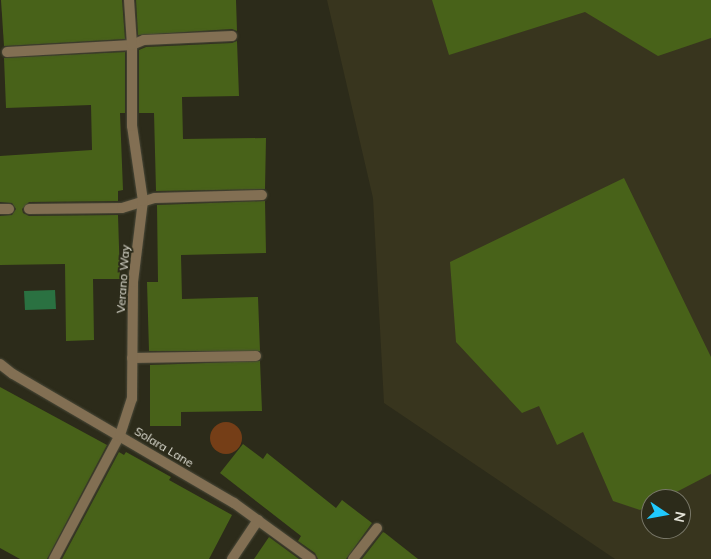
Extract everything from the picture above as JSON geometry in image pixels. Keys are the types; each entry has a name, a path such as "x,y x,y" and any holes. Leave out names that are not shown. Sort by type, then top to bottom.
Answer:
{"street":[{"name":"Verano Way","path":"54,559 120,435 132,399 133,282 143,201 132,126 132,45 129,0"},
{"path":"7,52 132,45 144,40 232,36"},
{"path":"29,209 122,208 155,198 262,195"},
{"path":"132,358 256,356"},
{"name":"Solara Lane","path":"0,364 13,374 234,503 311,559"},
{"path":"232,559 258,520"},
{"path":"353,559 377,528"}],"shaded area":[{"path":"327,0 711,0 711,559 615,559 384,403 373,198"},
{"path":"55,290 56,309 25,310 24,291"},
{"path":"226,422 238,426 242,438 238,450 226,454 214,450 210,438 214,426"}],"building":[{"path":"1,0 122,0 125,39 4,46"},
{"path":"136,0 236,0 237,31 232,29 138,35"},
{"path":"432,0 711,0 711,38 658,56 585,12 449,55"},
{"path":"237,41 239,96 182,97 183,139 266,138 265,189 156,191 154,113 139,113 139,50 146,47 232,43"},
{"path":"125,52 125,113 120,113 123,190 118,191 118,201 29,202 22,209 23,213 29,216 118,215 120,279 93,279 94,340 66,341 65,264 0,265 0,216 12,215 16,209 12,203 0,202 0,156 92,150 91,105 6,108 4,58"},
{"path":"624,178 711,357 711,474 682,489 641,489 640,510 613,501 583,432 557,445 539,406 522,413 456,342 450,262"},
{"path":"265,201 266,253 181,255 182,299 258,297 260,351 149,351 147,282 158,282 157,205"},
{"path":"260,361 262,411 181,412 181,426 150,426 150,365"},
{"path":"0,387 107,445 47,559 20,559 0,548"},
{"path":"243,444 263,459 267,453 336,508 342,500 372,523 346,559 318,559 315,553 298,541 301,536 220,473"},
{"path":"119,452 124,455 126,452 171,477 169,480 232,515 209,559 62,559"},
{"path":"383,532 385,533 418,559 362,559"},
{"path":"269,537 299,559 254,559"}]}
